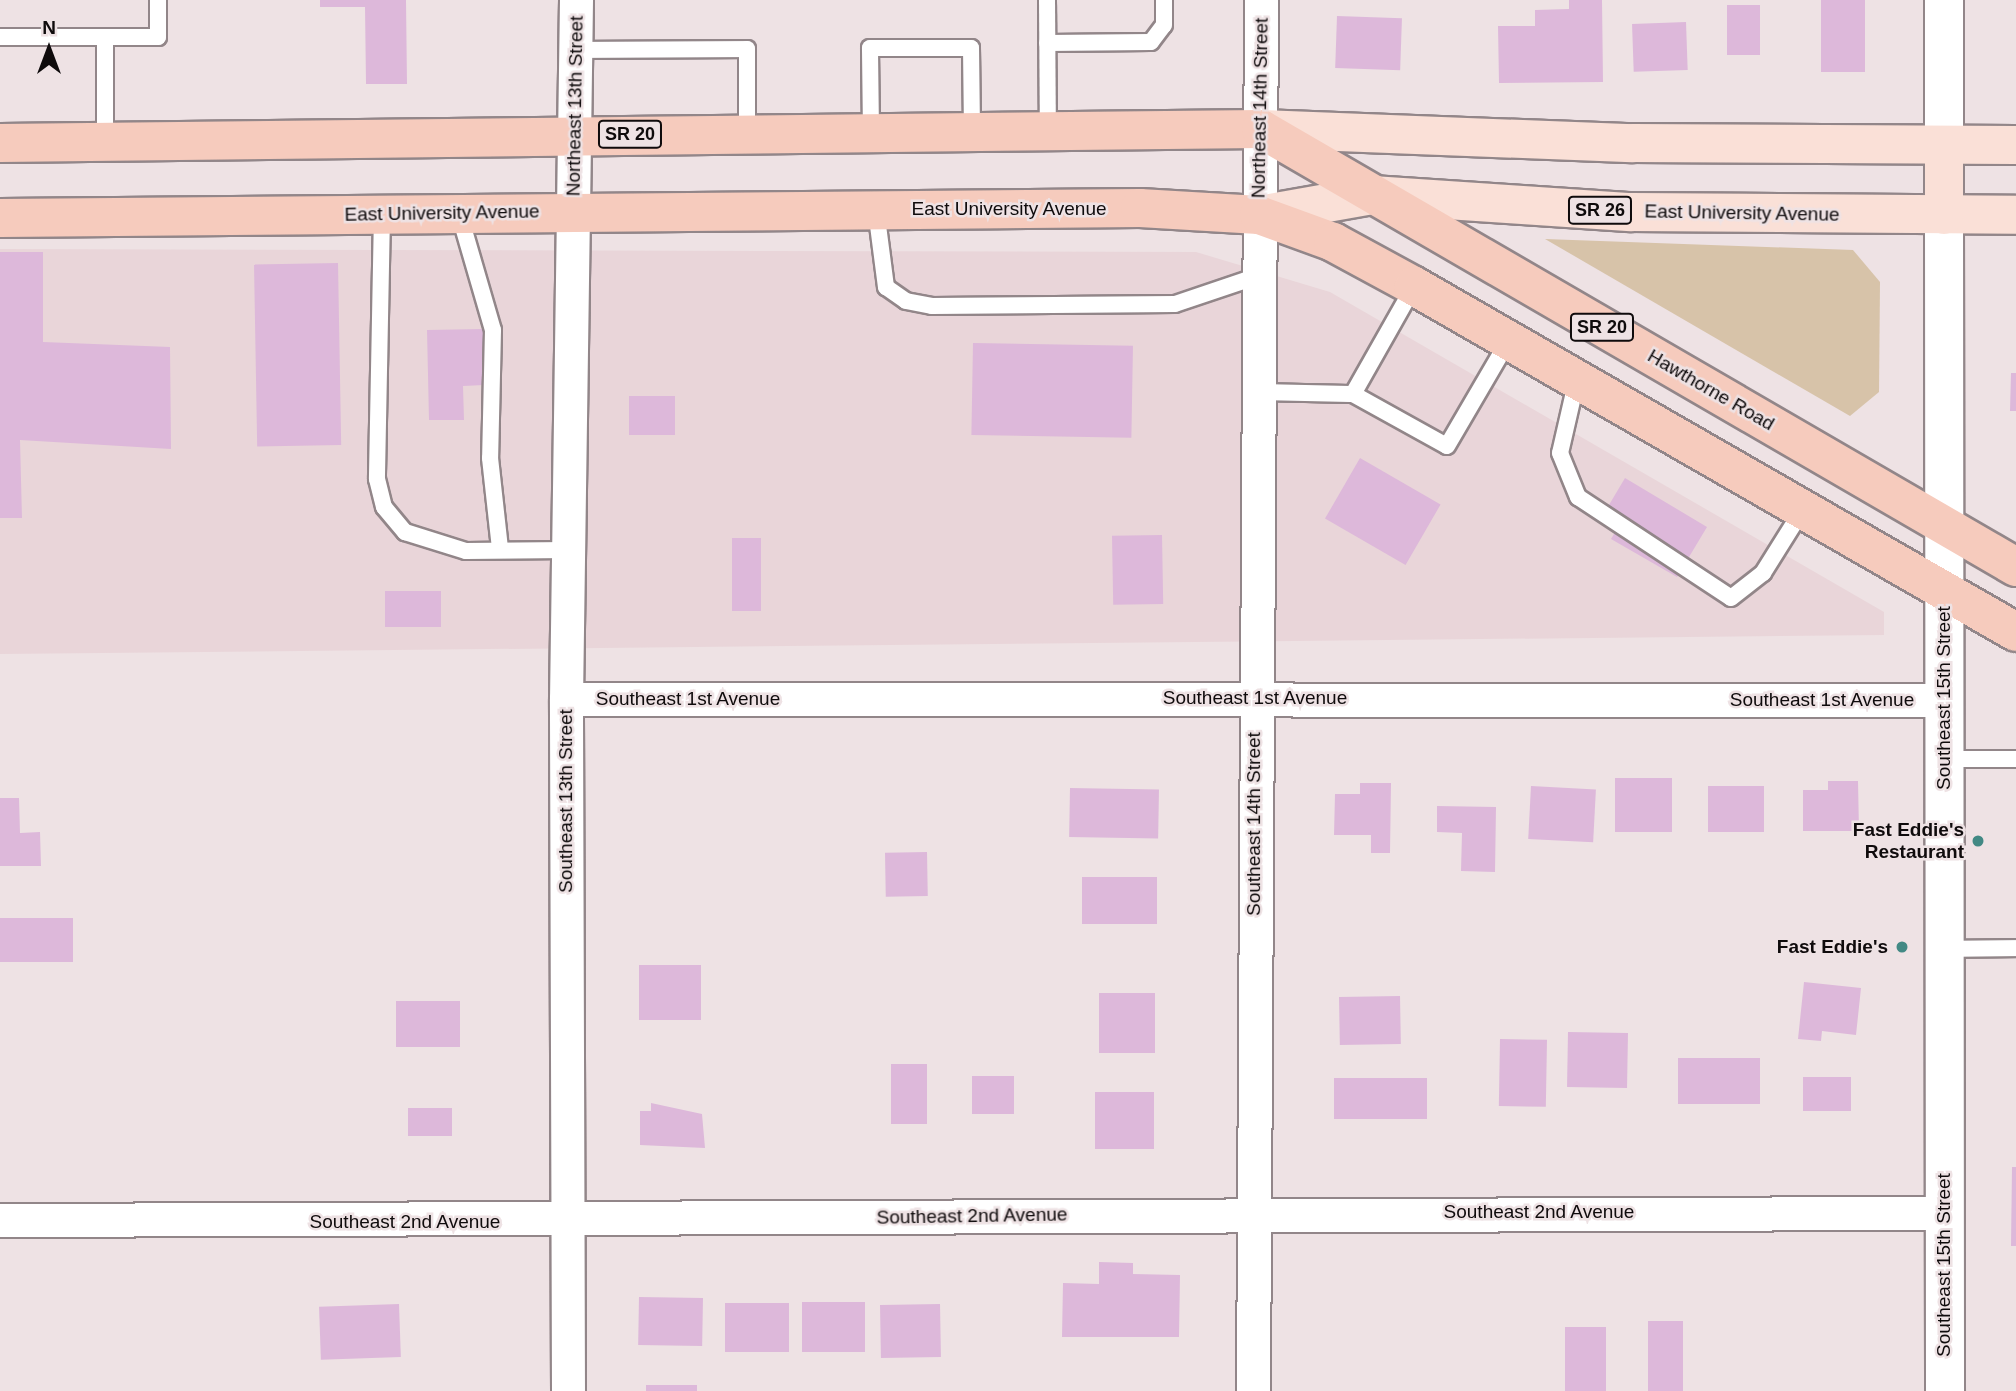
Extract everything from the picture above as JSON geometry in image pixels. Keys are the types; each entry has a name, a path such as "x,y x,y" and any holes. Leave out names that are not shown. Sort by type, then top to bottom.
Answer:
{"highway":[{"name":"SR 20","path":"0,143 575,134 1261,129"},
{"name":"Hawthorne Road","path":"1261,129 2016,568"},
{"name":"East University Avenue","path":"0,218 1140,208 1259,215"},
{"name":"SR 20","path":"1259,215 1333,242 1414,286 2016,632"}],"main road":[{"path":"1261,129 1633,143 2016,145"},
{"path":"1944,145 1944,215"},
{"name":"East University Avenue","path":"1259,215 1372,195 1631,212 2016,215"}],"street":[{"name":"Northeast 13th Street","path":"574,211 576,0"},
{"name":"Northeast 14th Street","path":"1259,215 1261,0"},
{"path":"1944,0 1944,145"},
{"name":"Southeast 13th Street","path":"568,1391 566,699 574,211"},
{"name":"Southeast 14th Street","path":"1253,1391 1259,215"},
{"name":"Southeast 15th Street","path":"1944,215 1945,1391"},
{"name":"Southeast 1st Avenue","path":"566,699 1944,700"},
{"name":"Southeast 2nd Avenue","path":"0,1220 567,1223 1253,1211 1944,1213"}],"lane":[{"path":"0,37 158,37 158,0"},
{"path":"1047,0 1048,130"},
{"path":"1047,43 1151,42 1164,25 1164,0"},
{"path":"105,37 105,142"},
{"path":"871,132 870,48 971,48 972,131"},
{"path":"576,50 747,49 747,133"},
{"path":"876,210 886,287 906,300 932,306 1175,304 1258,276"},
{"path":"459,212 493,330 490,458 499,548"},
{"path":"382,214 377,479 384,507 405,532 466,551 499,548 568,550"},
{"path":"1353,394 1414,286"},
{"path":"1257,393 1353,394 1447,446 1509,340"},
{"path":"1577,379 1560,453 1578,497 1731,598 1763,573 1803,508"},
{"path":"1944,759 2016,759"},
{"path":"1944,949 2016,948"}],"shaded area":[{"path":"1545,239 1853,250 1880,282 1879,392 1850,416"},
{"path":"0,249 1196,252 1330,292 1884,612 1884,635 0,654"}],"building":[{"path":"320,0 406,0 407,84 366,84 365,7 320,7"},
{"path":"1569,0 1602,0 1603,82 1499,83 1498,26 1535,26 1535,10 1569,9"},
{"path":"1821,0 1865,0 1865,72 1821,72"},
{"path":"1727,5 1760,5 1760,55 1727,55"},
{"path":"1337,16 1402,18 1400,70 1335,68"},
{"path":"1686,22 1688,70 1634,72 1632,24"},
{"path":"0,252 43,252 43,342 170,347 171,449 20,440 22,518 0,518"},
{"path":"338,263 341,445 257,446 254,264"},
{"path":"483,329 484,385 463,386 464,420 429,420 427,330"},
{"path":"973,343 1133,346 1131,438 971,435"},
{"path":"2011,373 2016,373 2016,411 2010,411"},
{"path":"629,396 675,396 675,435 629,435"},
{"path":"1360,458 1441,504 1406,565 1325,519"},
{"path":"1625,478 1707,527 1677,577 1611,539 1623,519 1606,510"},
{"path":"1162,535 1163,604 1113,605 1112,536"},
{"path":"732,538 761,538 761,611 732,611"},
{"path":"385,591 441,591 441,627 385,627"},
{"path":"1615,778 1672,778 1672,832 1615,832"},
{"path":"1828,781 1858,781 1859,831 1803,831 1803,790 1828,790"},
{"path":"1360,783 1391,783 1390,853 1371,853 1371,835 1334,835 1335,794 1360,794"},
{"path":"1531,786 1596,789 1593,842 1528,839"},
{"path":"1708,786 1764,786 1764,832 1708,832"},
{"path":"1070,788 1159,790 1158,839 1069,837"},
{"path":"0,798 19,798 20,833 40,832 41,866 0,866"},
{"path":"1437,806 1496,807 1495,872 1461,871 1462,833 1437,832"},
{"path":"927,852 928,896 886,897 885,853"},
{"path":"1082,877 1157,877 1157,924 1082,924"},
{"path":"0,918 73,918 73,962 0,962"},
{"path":"639,965 701,965 701,1020 639,1020"},
{"path":"1804,982 1861,988 1856,1035 1822,1031 1821,1041 1798,1039"},
{"path":"1099,993 1155,993 1155,1053 1099,1053"},
{"path":"1400,996 1401,1044 1340,1045 1339,997"},
{"path":"396,1001 460,1001 460,1047 396,1047"},
{"path":"1568,1032 1628,1033 1627,1088 1567,1087"},
{"path":"1500,1039 1547,1040 1546,1107 1499,1106"},
{"path":"1678,1058 1760,1058 1760,1104 1678,1104"},
{"path":"891,1064 927,1064 927,1124 891,1124"},
{"path":"972,1076 1014,1076 1014,1114 972,1114"},
{"path":"1803,1077 1851,1077 1851,1111 1803,1111"},
{"path":"1334,1078 1427,1078 1427,1119 1334,1119"},
{"path":"1095,1092 1154,1092 1154,1149 1095,1149"},
{"path":"651,1103 702,1114 705,1148 640,1145 640,1111 651,1111"},
{"path":"408,1108 452,1108 452,1136 408,1136"},
{"path":"2012,1167 2016,1167 2016,1246 2011,1246"},
{"path":"1099,1262 1133,1263 1133,1274 1180,1275 1179,1337 1062,1337 1063,1283 1099,1284"},
{"path":"639,1297 703,1298 702,1346 638,1345"},
{"path":"802,1302 865,1302 865,1352 802,1352"},
{"path":"725,1303 789,1303 789,1352 725,1352"},
{"path":"399,1304 401,1357 321,1360 319,1307"},
{"path":"940,1304 941,1357 881,1358 880,1305"},
{"path":"1648,1321 1683,1321 1683,1391 1648,1391"},
{"path":"1565,1327 1606,1327 1606,1391 1565,1391"},
{"path":"646,1385 697,1385 697,1391 646,1391"}],"place":[{"name":"Fast Eddie's Restaurant","path":"1978,841"},
{"name":"Fast Eddie's","path":"1902,947"}]}
